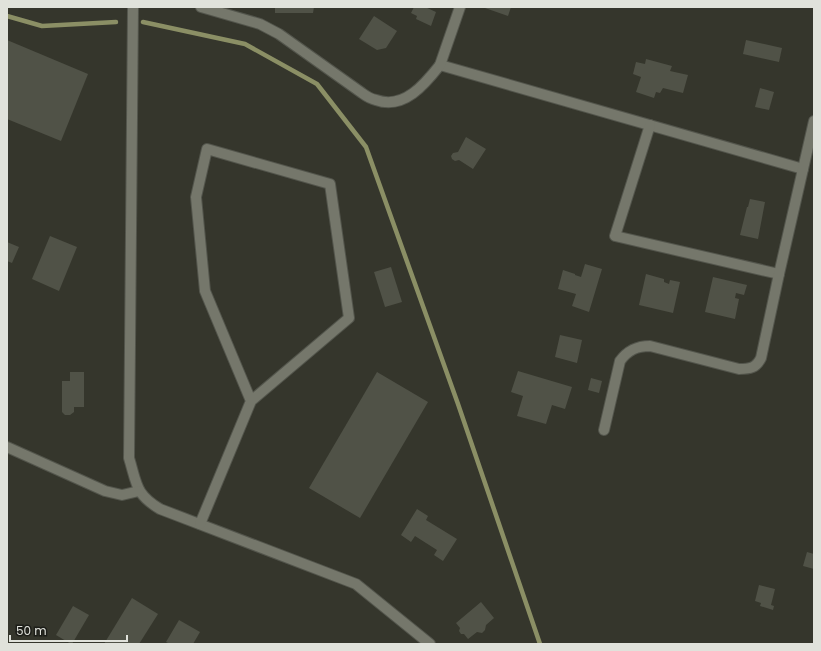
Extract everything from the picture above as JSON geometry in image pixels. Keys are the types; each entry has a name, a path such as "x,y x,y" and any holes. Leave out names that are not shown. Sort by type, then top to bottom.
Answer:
{"street":[{"path":"133,7 129,458 139,491 148,501 160,509 356,584 430,644"},
{"path":"201,7 260,24 279,34 362,93 377,101 391,102 406,99 430,78 440,64 460,7"},
{"path":"440,64 803,170"},
{"path":"604,430 620,361 632,349 641,346 650,346 739,369 748,369 758,365 762,358 779,274 814,122"},
{"path":"650,125 615,236 779,274"},
{"path":"200,524 251,401 349,318 330,184 207,149 196,197 205,291 251,401"},
{"path":"7,447 105,491 122,495 139,491"}],"building":[{"path":"275,7 314,7 313,13 275,13"},
{"path":"414,7 425,7 436,12 431,26 416,19 417,16 411,13"},
{"path":"511,7 508,16 485,8"},
{"path":"374,16 397,31 386,48 377,50 359,39"},
{"path":"7,40 88,74 61,141 7,119"},
{"path":"746,40 782,48 779,62 743,54"},
{"path":"646,59 672,66 670,71 688,75 683,93 663,88 660,93 656,92 654,98 636,92 641,77 633,74 636,62 645,64"},
{"path":"760,88 774,92 769,110 755,107"},
{"path":"466,137 486,149 473,169 459,160 455,161 451,156 453,153 458,152"},
{"path":"750,199 765,202 758,239 740,235"},
{"path":"50,236 77,247 59,291 32,279"},
{"path":"7,242 19,247 12,263 7,261"},
{"path":"585,264 602,269 589,312 572,306 576,294 558,289 563,270 581,277"},
{"path":"391,267 402,302 385,307 374,272"},
{"path":"646,274 664,279 664,282 669,284 670,280 680,282 673,313 639,305"},
{"path":"713,277 747,285 744,295 736,293 735,298 739,299 735,319 705,312"},
{"path":"560,335 582,340 577,363 555,357"},
{"path":"518,371 572,387 565,409 552,405 546,424 517,416 523,396 511,392"},
{"path":"70,372 84,372 84,407 74,407 74,412 70,415 65,415 62,412 62,381 70,381"},
{"path":"377,372 428,402 360,518 309,488"},
{"path":"591,378 602,381 599,393 588,390"},
{"path":"417,509 428,516 426,520 457,539 443,561 434,555 437,550 415,536 411,542 401,535"},
{"path":"807,552 814,554 814,569 803,566"},
{"path":"759,585 775,589 771,605 774,606 773,610 760,606 761,603 755,601"},
{"path":"132,598 158,614 139,644 104,644"},
{"path":"481,602 494,618 486,625 485,630 482,633 477,632 468,639 464,634 461,634 459,631 460,628 456,623"},
{"path":"73,606 89,615 71,644 56,635"},
{"path":"179,620 200,632 193,644 170,644 166,642"}],"waterway":[{"path":"7,16 42,26 116,22"},
{"path":"143,22 245,44 317,84 366,147 458,404 540,644"}]}
